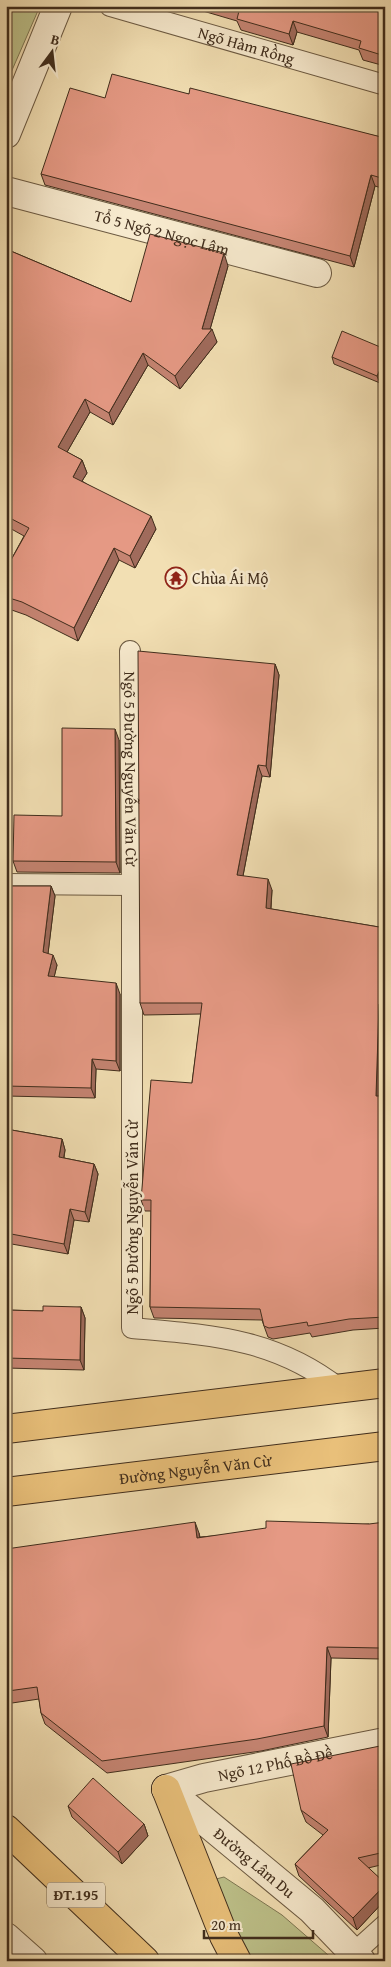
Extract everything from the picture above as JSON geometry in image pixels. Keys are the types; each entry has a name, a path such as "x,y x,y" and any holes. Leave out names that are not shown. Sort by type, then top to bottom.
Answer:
{"main road":[{"path":"6,1429 385,1383"},
{"name":"Đường Nguyễn Văn Cừ","path":"6,1492 385,1446"},
{"path":"166,1789 224,1936 236,1961"},
{"name":"ĐT.195","path":"6,1829 145,1961"}],"street":[{"path":"6,134 58,6"},
{"name":"Tổ 5 Ngõ 2 Ngọc Lâm","path":"6,191 317,273"},
{"name":"Ngõ 12 Phố Bồ Đề","path":"166,1789 204,1778 385,1742"},
{"name":"Đường Lâm Du","path":"166,1789 312,1910 358,1957"},
{"path":"6,1937 33,1961"}],"lane":[{"name":"Ngõ Hàm Rồng","path":"110,6 385,85"},
{"name":"Ngõ 5 Đường Nguyễn Văn Cừ","path":"130,651 132,1328 191,1333 248,1342 316,1370 340,1389"},
{"name":"Ngõ 5 Đường Nguyễn Văn Cừ","path":"6,884 132,885"},
{"path":"358,1957 385,1925"}],"green space":[{"path":"6,6 40,6 6,84"},
{"path":"224,1877 282,1915 335,1961 247,1961 212,1887 216,1879"}],"building":[{"path":"221,6 385,6 385,56 359,48 361,41 293,21 289,34 237,19 239,11"},
{"path":"112,74 189,94 190,88 385,138 385,179 371,175 350,256 41,174 70,88 105,98"},
{"path":"150,234 224,253 202,329 212,329 175,376 143,353 109,413 85,399 58,447 82,460 73,477 151,516 130,556 114,548 74,628 22,602 6,597 6,569 29,528 6,516 6,249 131,302"},
{"path":"342,331 385,349 385,359 377,376 332,357"},
{"path":"138,651 275,664 266,766 258,765 237,875 268,879 266,908 385,928 385,1005 379,1004 376,1096 385,1096 385,1317 349,1319 308,1326 307,1322 269,1328 264,1326 260,1309 150,1307 151,1200 141,1200 151,1080 192,1083 202,1003 140,1003"},
{"path":"62,728 115,729 116,862 13,861 14,815 62,816"},
{"path":"6,886 51,886 43,952 53,955 48,976 116,983 116,1061 92,1059 91,1088 6,1086"},
{"path":"6,1129 62,1139 59,1157 94,1164 85,1212 70,1209 64,1244 6,1233"},
{"path":"43,1306 81,1307 80,1360 6,1358 6,1310 43,1311"},
{"path":"266,1521 369,1524 385,1522 385,1698 380,1648 327,1647 324,1726 257,1739 102,1761 41,1713 37,1687 8,1691 6,1683 6,1549 195,1522 197,1538 266,1528"},
{"path":"385,1745 385,1852 358,1858 385,1885 353,1918 295,1864 328,1830 301,1810 291,1764"},
{"path":"93,1778 144,1824 118,1852 68,1806"}],"place":[{"name":"Chùa Ái Mộ","path":"176,578"}]}
